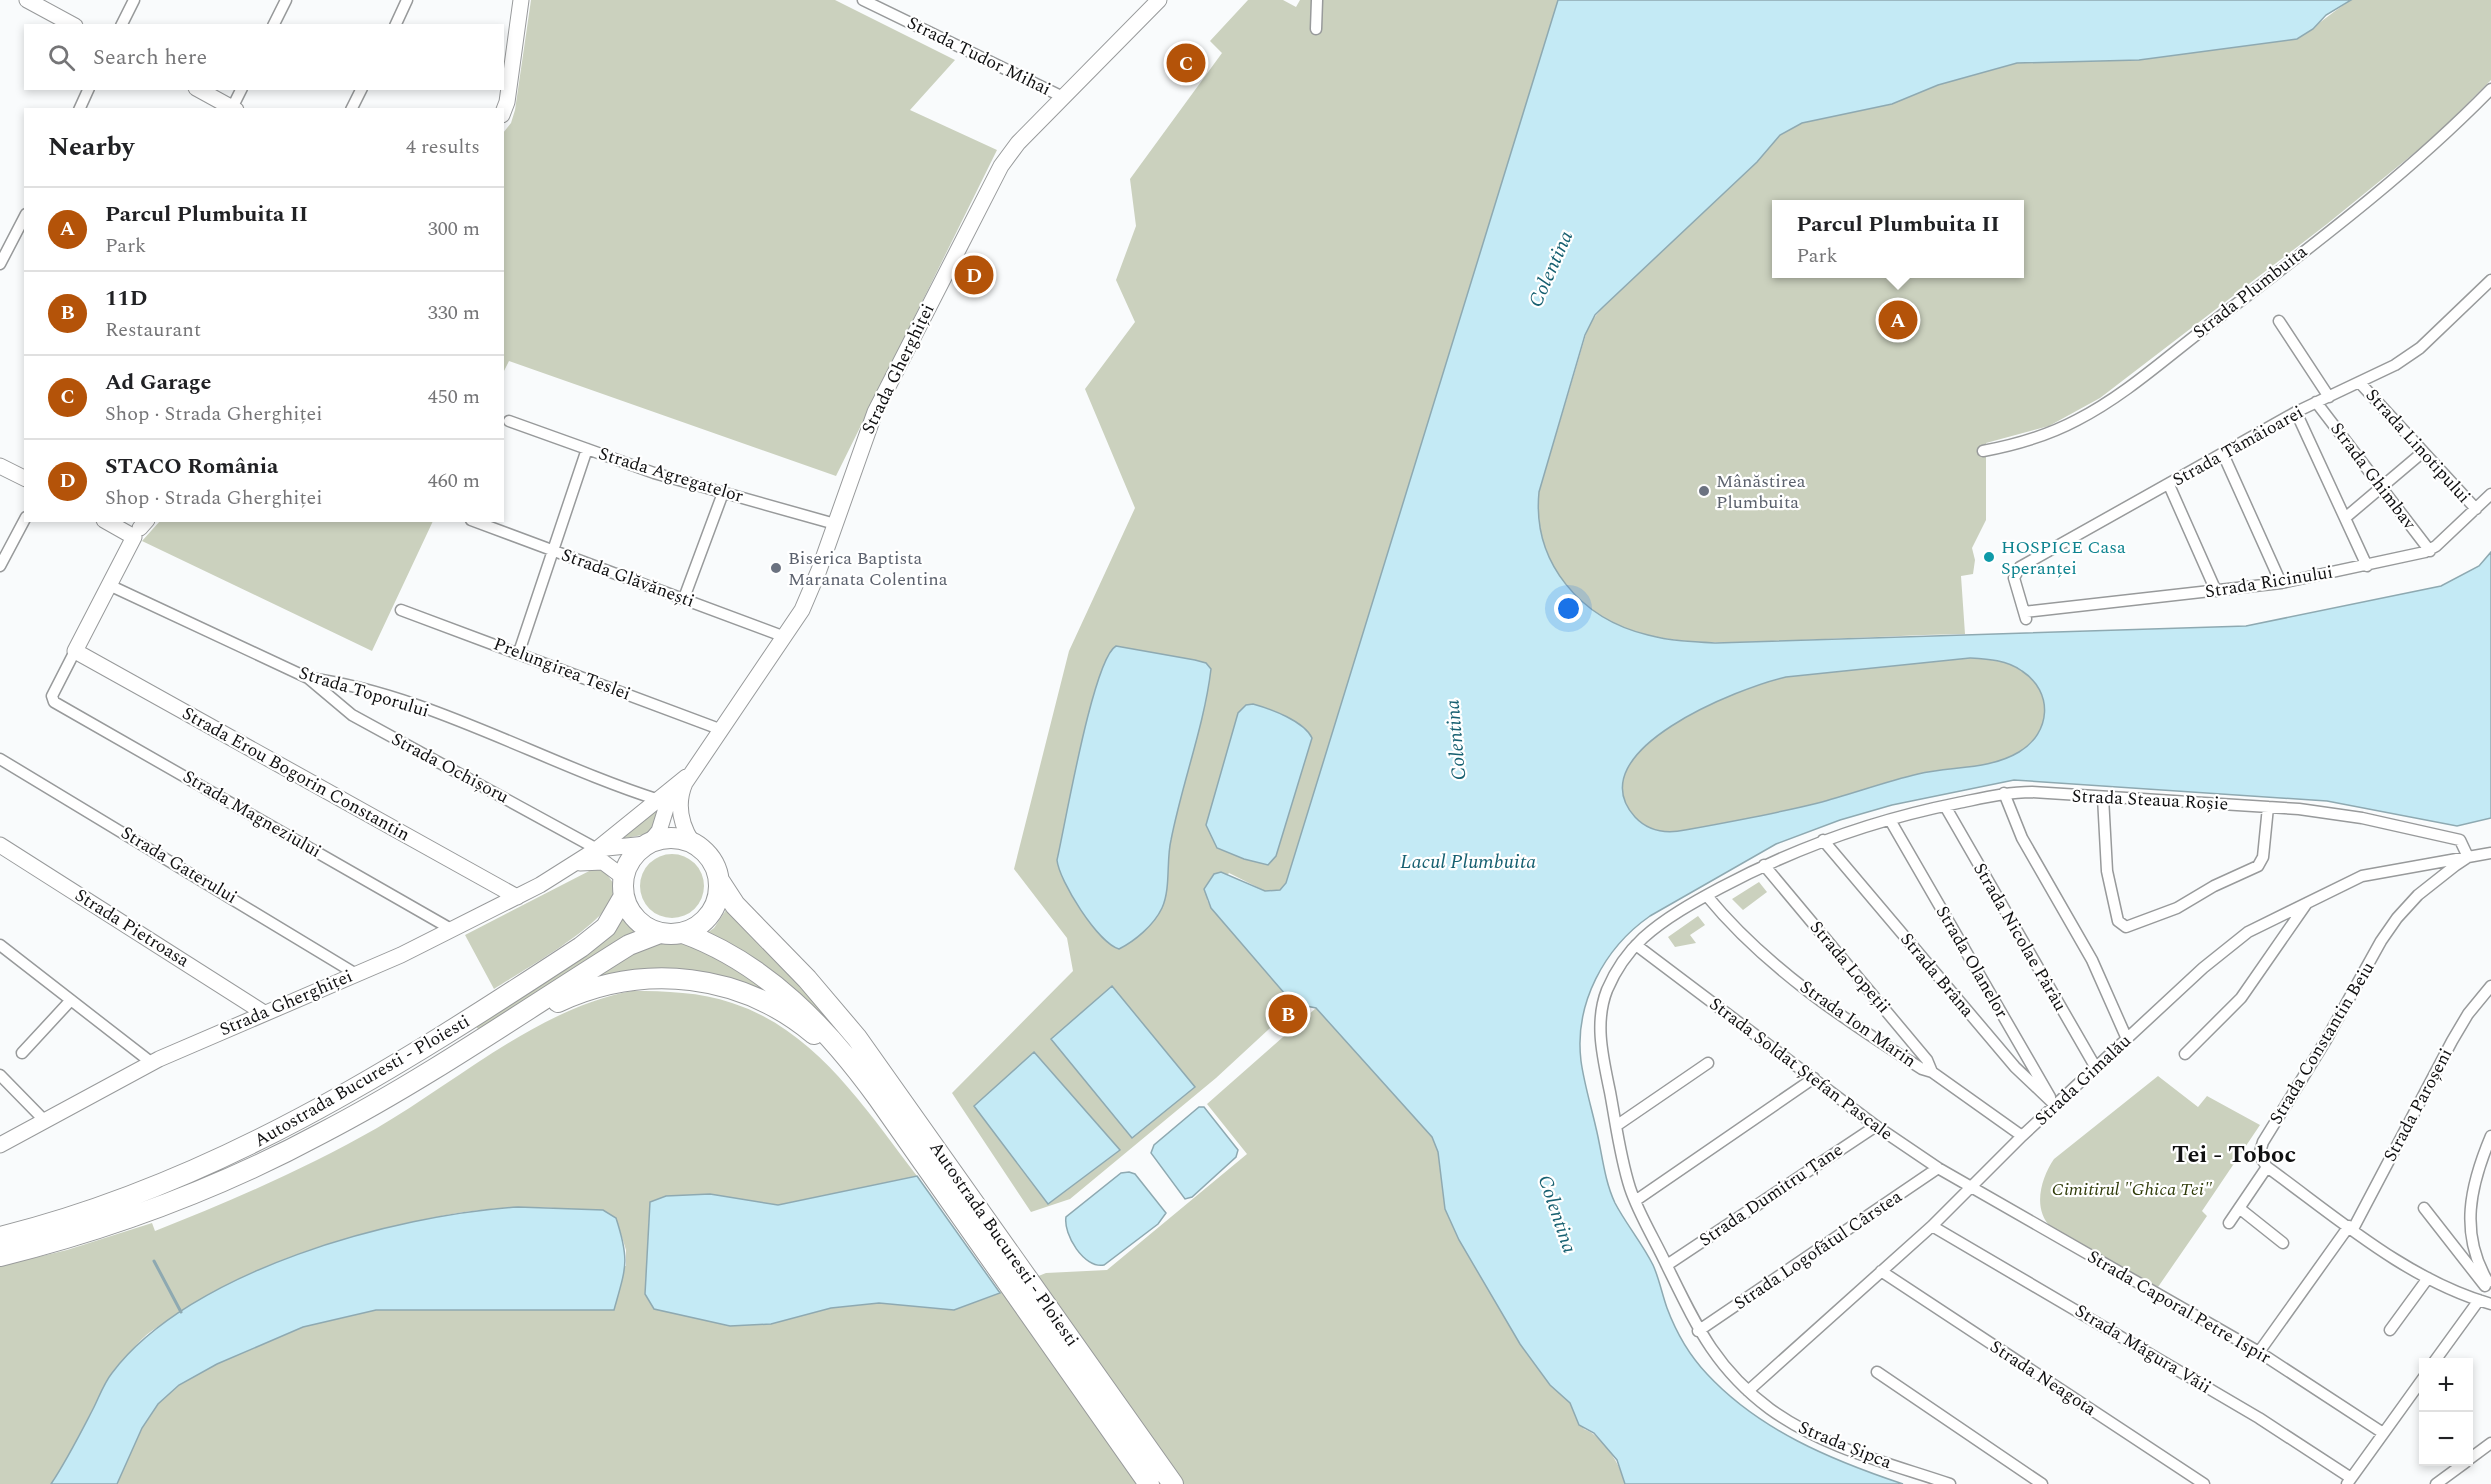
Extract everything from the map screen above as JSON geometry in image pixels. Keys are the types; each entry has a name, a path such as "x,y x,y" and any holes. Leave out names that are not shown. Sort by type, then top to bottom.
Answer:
{"highway":[{"path":"660,933 640,923 633,915 623,886 630,858 648,843 671,837 692,842 708,854 720,882 716,903 711,914 703,922 683,933"},
{"name":"Autostrada Bucuresti - Ploiesti","path":"720,882 735,905 832,1007 920,1141 1075,1363 1149,1484"},
{"name":"Autostrada Bucuresti - Ploiesti","path":"0,1237 45,1226 136,1196 227,1157 337,1099 517,990 600,932 611,920 623,886"},
{"path":"485,1036 629,945 660,933 683,933 727,954 784,993 832,1037 878,1098"},
{"path":"485,1036 520,1023 563,1000 597,987 646,978 687,978 736,990 782,1011 820,1039 920,1141"},
{"name":"Autostrada Bucuresti - Ploiesti","path":"0,1256 55,1243 147,1213 274,1158 323,1133 485,1036"},
{"name":"Autostrada Bucuresti - Ploiesti","path":"1075,1363 1173,1484"}],"street":[{"path":"27,0 71,24"},
{"path":"122,24 134,0"},
{"path":"274,24 286,0"},
{"path":"396,24 408,0"},
{"path":"504,110 521,0"},
{"name":"Strada Tudor Mihai","path":"863,0 1063,97"},
{"name":"Strada Gherghiței","path":"0,1145 152,1063 356,974 517,897 574,865 597,849 690,773 722,730 784,637 814,585 875,412 1001,166 1011,150 1159,0"},
{"path":"1316,29 1317,0"},
{"name":"Strada Plumbuita","path":"1983,451 2047,434 2078,420 2112,399 2384,189 2439,142 2491,89"},
{"path":"80,108 88,90"},
{"path":"200,90 231,108"},
{"path":"233,108 241,90"},
{"path":"352,108 361,90"},
{"path":"0,264 24,218"},
{"name":"Strada Tămâioarei","path":"2025,616 2014,578 2017,569 2296,412 2395,365 2420,348 2491,280"},
{"path":"2279,321 2329,397"},
{"name":"Strada Linotipului","path":"2360,383 2476,509"},
{"name":"Strada Ghimbav","path":"2316,402 2430,551"},
{"path":"2296,412 2367,566"},
{"name":"Strada Agregatelor","path":"509,420 654,473 835,524"},
{"path":"519,652 587,449"},
{"path":"2345,518 2423,452"},
{"path":"2223,454 2281,583"},
{"path":"0,466 24,478"},
{"path":"2169,484 2216,591"},
{"path":"684,598 723,493"},
{"name":"Strada Ricinului","path":"2025,616 2281,583 2430,551 2491,494"},
{"path":"0,566 24,521"},
{"path":"75,651 141,526 116,522"},
{"name":"Strada Glăvănești","path":"476,522 784,637"},
{"name":"Strada Toporului","path":"109,585 308,678 337,681 422,708 659,800"},
{"name":"Prelungirea Teslei","path":"401,610 519,652 722,730"},
{"name":"Strada Magneziului","path":"75,651 52,700 451,929"},
{"name":"Strada Erou Bogorin Constantin","path":"75,651 517,897"},
{"name":"Strada Ochișoru","path":"308,678 352,715 597,849"},
{"name":"Strada Gaterului","path":"0,759 356,974"},
{"name":"Strada Gherghiței","path":"690,773 679,803 684,827 692,842"},
{"path":"648,843 659,831 672,789"},
{"name":"Strada Steaua Roșie","path":"1616,1126 1602,1049 1601,1019 1611,982 1636,945 1663,923 1707,896 1764,865 1823,840 1945,806 2004,793 2032,792 2268,807 2362,818 2457,838 2463,843 2468,857"},
{"path":"2004,793 2034,861 2092,960 2127,1039"},
{"path":"2103,797 2108,880 2118,921 2126,927 2177,908 2214,886 2258,866 2263,857 2268,807"},
{"name":"Strada Nicolae Pârâu","path":"1945,806 2096,1068"},
{"name":"Strada Olanelor","path":"1890,820 2055,1105"},
{"name":"Strada Brâna","path":"1823,840 2015,1067 2055,1105"},
{"name":"Strada Gherghiței","path":"597,849 648,843"},
{"name":"Strada Pietroasa","path":"0,845 264,1013"},
{"name":"Strada Constantin Beiu","path":"2267,1167 2259,1155 2263,1142 2326,1040 2389,929 2406,908 2435,881 2468,857 2491,853"},
{"name":"Strada Gimalău","path":"1748,1391 1932,1226 2022,1136 2224,950 2254,928 2362,876 2468,857"},
{"name":"Strada Gherghiței","path":"574,865 598,861 623,886"},
{"path":"2424,864 2435,881"},
{"name":"Strada Lopeții","path":"1764,865 1927,1060 1932,1072"},
{"name":"Strada Ion Marin","path":"1707,896 1738,931 1778,967 1911,1063 1932,1072 2022,1136"},
{"path":"2186,1053 2246,991 2309,900"},
{"path":"0,945 152,1063"},
{"name":"Strada Soldat Ștefan Pascale","path":"1636,945 1876,1126 1970,1188"},
{"name":"Strada Paroșeni","path":"2259,1352 2351,1228 2468,1014 2491,986"},
{"path":"22,1053 71,1000"},
{"path":"1616,1126 1708,1063"},
{"path":"0,1074 45,1121"},
{"path":"1635,1201 1814,1078"},
{"name":"Strada Șipca","path":"1616,1126 1635,1201 1698,1331 1722,1364 1748,1391 1786,1420 1819,1438 1859,1455 1950,1484"},
{"name":"Strada Dumitru Țane","path":"1667,1265 1876,1126"},
{"path":"2488,1283 2473,1247 2469,1210 2474,1181 2490,1141"},
{"path":"2229,1223 2267,1167 2351,1228 2428,1278 2491,1304"},
{"name":"Strada Logofătul Cârstea","path":"1698,1331 1938,1168"},
{"name":"Strada Caporal Petre Ispir","path":"1970,1188 2259,1352 2383,1433"},
{"path":"2239,1208 2283,1243"},
{"path":"2424,1208 2488,1283"},
{"name":"Strada Măgura Văii","path":"1932,1226 2249,1412 2349,1481"},
{"name":"Strada Neagota","path":"1881,1271 2204,1484"},
{"path":"2390,1330 2428,1278"},
{"path":"2437,1358 2488,1283"},
{"path":"1877,1372 2042,1484"},
{"path":"2349,1481 2419,1384"},
{"path":"2473,1456 2491,1443"},
{"path":"2436,1484 2460,1466"}],"green space":[{"path":"531,0 835,0 955,60 910,110 997,150 836,476 509,361 504,371 504,132 511,123 515,110"},
{"path":"1248,0 1283,0 1296,7 1300,0 1558,0 1286,883 1280,890 1265,891 1229,873 1207,900 1211,908 1296,1004 1216,1078 1070,1199 1031,1212 952,1093 1073,971 1067,938 1014,869 1069,651 1135,508 1085,389 1135,322 1116,280 1136,226 1130,179 1222,53 1210,41"},
{"path":"2351,0 2491,0 2491,80 2434,137 2327,224 2100,398 2049,426 1986,443 1986,520 1972,548 1975,560 1973,574 1961,576 1965,634 1698,642 1663,638 1630,630 1600,616 1574,596 1553,567 1545,549 1539,521 1539,492 1589,324 1603,307 1757,162 1780,135 1802,123 1892,104 1938,85 2017,63 2139,60 2296,39"},
{"path":"159,522 433,522 372,651 142,541"},
{"path":"1970,658 2010,664 2022,671 2040,690 2044,701 2042,724 2030,744 2007,758 1983,765 1931,771 1801,807 1678,831 1658,831 1640,822 1635,817 1623,792 1627,769 1645,746 1672,726 1703,708 1735,694 1786,677"},
{"path":"659,806 655,826 648,834 614,840"},
{"path":"672,854 690,860 698,868 704,886 698,904 690,912 672,918 654,912 646,904 640,886 646,868 654,860"},
{"path":"595,868 605,872 614,884 613,896 605,909 578,935 494,989 465,935"},
{"path":"1759,882 1767,892 1743,910 1732,899"},
{"path":"726,910 814,1000 877,1077 704,935 714,928"},
{"path":"623,914 641,934 478,1029 475,1025"},
{"path":"1698,916 1705,925 1690,935 1696,943 1675,947 1668,937"},
{"path":"655,941 687,943 716,954 812,1025 738,985 586,985 631,950"},
{"path":"632,991 683,993 720,999 762,1015 789,1032 837,1075 917,1176 778,1205 745,1201 650,1202 645,1294 771,1324 831,1308 879,1303 954,1310 1046,1273 1107,1270 1247,1154 1207,1104 1316,1008 1432,1137 1438,1152 1445,1209 1459,1240 1520,1344 1550,1385 1570,1403 1584,1429 1597,1437 1610,1452 1625,1484 117,1484 142,1428 158,1404 179,1385 217,1364 303,1327 376,1310 626,1266 626,1250 616,1218 545,1207 475,1211 405,1224 296,1257 220,1290 151,1331 127,1356 103,1391 51,1484 0,1484 0,1266 67,1250 152,1223 155,1231 240,1196 323,1157 377,1128 532,1029 598,1000"},
{"name":"Cimitirul \"Ghica Tei\"","path":"2158,1076 2198,1107 2207,1096 2260,1125 2202,1211 2207,1216 2158,1287 2051,1227 2042,1211 2040,1193 2045,1175 2054,1159"}],"water":[{"name":"Lacul Plumbuita","path":"1558,0 2351,0 2326,15 2313,29 2297,39 2139,60 2017,63 1938,85 1892,104 1802,123 1780,135 1757,162 1603,307 1595,315 1585,335 1539,492 1539,518 1544,542 1553,564 1566,584 1582,601 1602,616 1624,627 1656,637 1716,643 2246,626 2441,586 2479,566 2491,552 2491,818 2457,826 2327,801 2014,780 1892,805 1840,820 1776,844 1650,916 1619,944 1606,961 1596,979 1582,1019 1580,1040 1584,1078 1611,1194 1653,1265 1667,1308 1684,1343 1700,1367 1727,1394 1773,1427 1849,1465 1903,1484 1625,1484 1617,1460 1594,1433 1579,1425 1570,1403 1550,1385 1520,1344 1459,1240 1445,1209 1438,1152 1432,1137 1316,1008 1296,1004 1285,994 1211,908 1204,889 1214,874 1221,872 1265,891 1280,890 1286,883","holes":["1970,658 2004,662 2016,667 2040,690 2044,701 2042,724 2030,744 2007,758 1983,765 1931,771 1801,807 1678,831 1658,831 1640,822 1635,817 1623,792 1627,769 1645,746 1672,726 1703,708 1735,694 1786,677"]},
{"path":"1116,646 1195,660 1206,663 1211,669 1208,691 1171,840 1165,900 1159,914 1149,926 1138,937 1119,949 1101,936 1081,910 1059,870 1057,860 1089,710 1107,658"},
{"path":"1253,704 1295,721 1312,738 1276,856 1268,865 1244,859 1217,848 1206,825 1238,713 1246,705"},
{"path":"1112,986 1195,1087 1132,1138 1051,1039"},
{"path":"1034,1052 1120,1150 1048,1204 974,1106"},
{"path":"1199,1107 1204,1107 1238,1150 1236,1157 1192,1197 1185,1199 1151,1153 1154,1145"},
{"path":"1121,1173 1135,1174 1166,1213 1158,1224 1104,1265 1089,1262 1071,1241 1066,1217"},
{"path":"917,1176 1000,1293 954,1310 879,1303 831,1308 771,1324 730,1326 654,1309 645,1294 650,1202 666,1196 710,1194 778,1205"},
{"path":"518,1207 603,1210 616,1218 623,1244 625,1264 614,1310 376,1310 303,1327 217,1364 179,1385 158,1404 142,1428 117,1484 51,1484 112,1373 147,1337 191,1305 242,1277 298,1254 356,1236 468,1212"}],"waterway":[{"path":"154,1261 181,1312"}],"place":[{"name":"Ad Garage","path":"1186,63"},
{"name":"STACO România","path":"974,275"},
{"name":"Parcul Plumbuita II","path":"1898,320"},
{"name":"Mânăstirea Plumbuita","path":"1704,491"},
{"name":"HOSPICE Casa Speranței","path":"1989,557"},
{"name":"Biserica Baptista Maranata Colentina","path":"776,568"},
{"name":"11D","path":"1288,1014"}],"district":[{"name":"Tei - Toboc","path":"2234,1155"}],"water label":[{"name":"Colentina","path":"1551,269"},
{"name":"Colentina","path":"1456,740"},
{"name":"Colentina","path":"1557,1214"}]}
